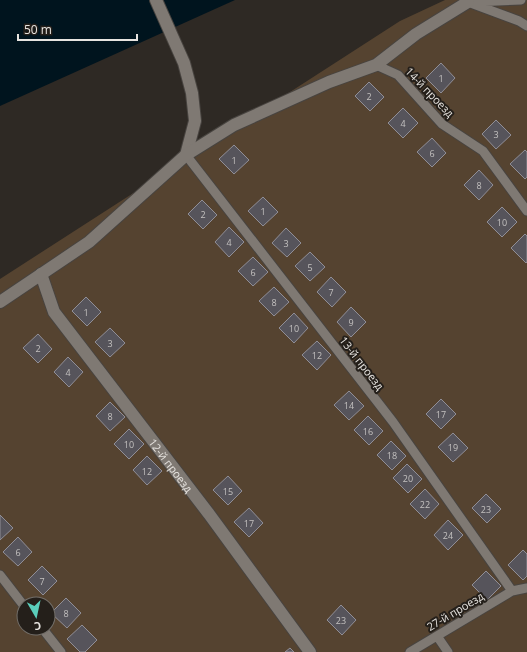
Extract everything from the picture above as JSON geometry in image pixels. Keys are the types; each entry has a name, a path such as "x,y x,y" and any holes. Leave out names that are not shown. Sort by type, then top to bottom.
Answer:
{"street":[{"path":"156,0 184,63 192,92 195,121 186,155"},
{"path":"0,302 88,242 186,155 234,125 329,82 376,65 416,34 468,2"},
{"name":"12-й проезд","path":"41,274 54,312 209,514 310,652"}],"lane":[{"path":"468,2 521,0"},
{"path":"468,2 527,26"},
{"name":"14-й проезд","path":"376,65 398,75 442,124 483,151 527,211"},
{"name":"13-й проезд","path":"186,155 393,422 512,591"},
{"path":"0,575 16,596"},
{"name":"27-й проезд","path":"410,652 512,591 527,588"},
{"path":"48,636 61,652"},
{"path":"436,636 448,652"}],"shaded area":[{"path":"445,0 527,0 527,652 0,652 0,279 400,21"}],"water":[{"path":"0,0 235,0 0,106"}],"building":[{"path":"441,63 455,78 441,93 426,78"},
{"path":"369,82 384,97 370,111 355,96"},
{"path":"403,108 418,123 403,138 388,123"},
{"path":"496,120 511,135 496,149 482,134"},
{"path":"432,138 446,153 432,167 417,152"},
{"path":"234,145 249,160 234,174 219,159"},
{"path":"525,150 527,152 527,177 525,179 510,164"},
{"path":"479,170 493,185 479,200 464,185"},
{"path":"263,197 278,212 263,226 248,211"},
{"path":"202,200 217,215 203,229 188,214"},
{"path":"502,207 517,222 502,237 487,222"},
{"path":"229,227 244,242 229,257 215,242"},
{"path":"286,228 301,243 287,257 272,243"},
{"path":"525,234 527,236 526,263 511,248"},
{"path":"310,252 325,267 310,281 295,266"},
{"path":"253,257 268,272 253,286 238,271"},
{"path":"331,277 346,292 332,307 317,292"},
{"path":"274,287 289,302 274,316 259,301"},
{"path":"86,297 101,312 87,326 72,311"},
{"path":"351,307 366,322 351,337 337,322"},
{"path":"294,313 308,328 294,343 279,328"},
{"path":"110,328 125,343 110,357 95,342"},
{"path":"38,334 52,349 38,363 23,348"},
{"path":"317,341 331,355 317,370 302,355"},
{"path":"68,357 83,372 69,387 54,372"},
{"path":"349,391 364,406 349,420 334,405"},
{"path":"441,399 456,414 441,429 426,414"},
{"path":"110,402 125,417 110,431 96,416"},
{"path":"368,416 383,431 369,445 354,430"},
{"path":"129,429 144,444 129,459 114,444"},
{"path":"453,433 468,448 453,462 438,447"},
{"path":"391,441 406,456 392,470 377,455"},
{"path":"147,456 162,471 147,485 133,470"},
{"path":"407,464 422,479 408,493 393,478"},
{"path":"228,476 242,491 228,505 213,490"},
{"path":"425,489 439,504 425,519 410,504"},
{"path":"486,494 501,509 487,523 472,508"},
{"path":"249,508 263,523 249,537 234,522"},
{"path":"0,515 13,528 0,540"},
{"path":"448,520 463,535 448,550 434,535"},
{"path":"18,537 32,552 18,566 3,552"},
{"path":"523,550 527,554 527,576 523,580 508,565"},
{"path":"42,566 57,581 43,595 28,580"},
{"path":"486,571 501,586 487,600 472,585"},
{"path":"66,598 81,613 67,628 56,618 56,608"},
{"path":"341,605 356,620 342,635 327,620"},
{"path":"82,625 97,640 85,652 80,652 67,639"},
{"path":"290,648 294,652 285,652"}]}
